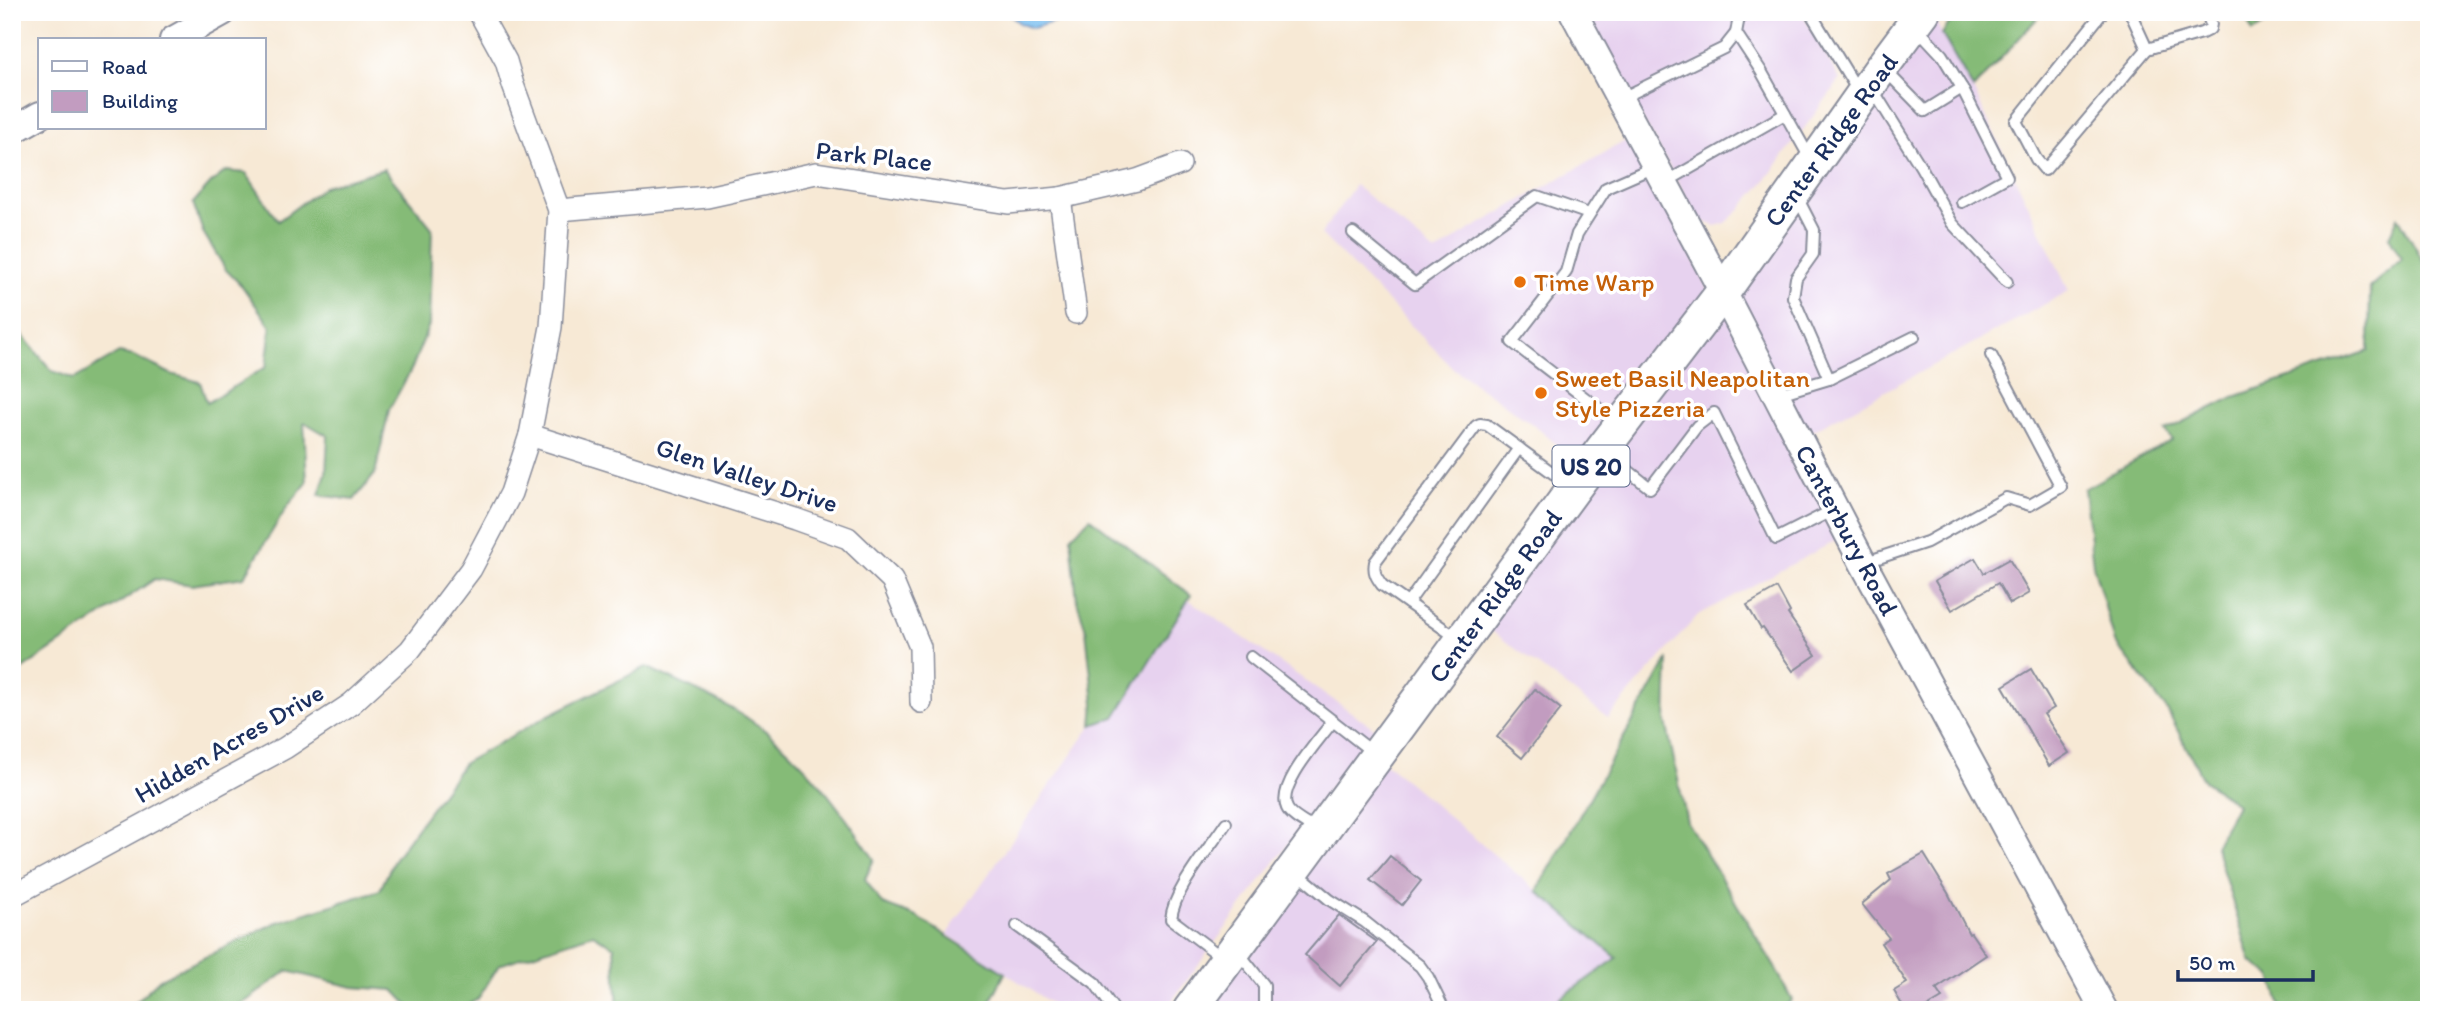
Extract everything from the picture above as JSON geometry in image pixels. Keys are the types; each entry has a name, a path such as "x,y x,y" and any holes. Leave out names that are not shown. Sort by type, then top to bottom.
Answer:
{"main road":[{"name":"Center Ridge Road","path":"1190,1010 1461,641 1723,292 1919,19"}],"street":[{"path":"177,38 223,12"},
{"name":"Hidden Acres Drive","path":"12,896 285,748 351,704 410,650 471,569 511,493 530,435 551,327 559,211 506,61 479,12"},
{"name":"Canterbury Road","path":"1575,13 1863,563 2104,1010"},
{"path":"12,131 38,116"},
{"name":"Park Place","path":"559,211 707,197 816,173 1008,203 1060,198 1137,180 1180,164"},
{"path":"1060,198 1076,313"},
{"name":"Glen Valley Drive","path":"530,435 848,538 892,580 920,647 921,702"}],"lane":[{"path":"1620,99 1724,48 1737,33 1740,12"},
{"path":"1810,12 1871,83 1952,223 2007,282"},
{"path":"2103,12 2016,121 2035,159 2045,170 2147,49 2210,29 2211,24 2206,12"},
{"path":"2132,13 2147,49"},
{"path":"1919,19 1962,88 2007,177 1962,202"},
{"path":"1737,33 1813,164"},
{"path":"1871,83 1925,111 1962,88"},
{"path":"1785,114 1660,175 1606,188 1577,234 1566,272 1512,342 1612,438 1650,488 1697,426 1714,413 1776,539 1835,509"},
{"path":"1794,191 1814,230 1813,254 1796,278 1793,297 1829,379"},
{"path":"1353,233 1415,284 1536,196 1589,215"},
{"path":"1776,395 1829,379 1914,337"},
{"path":"1863,563 1927,542 2006,498 2029,505 2062,487 1991,355"},
{"path":"1461,641 1381,584 1376,577 1375,562 1476,426 1487,425 1574,489"},
{"path":"1408,603 1519,448"},
{"path":"1251,657 1377,756"},
{"path":"1320,833 1287,810 1284,799 1293,774 1333,721"},
{"path":"1226,823 1182,888 1171,919 1230,955 1264,985 1264,1010"},
{"path":"1293,869 1330,900 1365,922 1420,966 1428,976 1444,1010"},
{"path":"1017,926 1095,983 1114,1010"}],"shaded area":[{"path":"1583,12 1801,12 1840,80 1765,181 1737,213 1726,223 1716,226 1699,220"},
{"path":"1930,12 1973,89 2069,291 1799,438 1848,534 1698,615 1608,718 1477,620"},
{"path":"1625,141 1660,190 1709,292 1579,463 1536,427 1454,369 1321,234 1355,185 1436,253 1461,235"},
{"path":"1182,595 1374,728 1165,1010 1061,1010 947,934"},
{"path":"1377,756 1617,958 1543,1010 1190,1010"}],"green space":[{"path":"1957,12 2043,12 1973,89 1942,34"},
{"path":"2242,12 2284,12 2253,32"},
{"path":"384,169 432,228 429,325 412,368 389,410 375,474 354,500 319,495 326,473 328,436 304,422 307,483 287,507 244,577 192,585 155,579 12,676 12,323 52,371 74,379 119,353 134,356 171,374 200,382 207,403 266,367 271,327 242,286 226,270 203,232 193,203 226,171 246,173 278,221 325,186"},
{"path":"2398,217 2429,271 2429,1010 2282,1010 2272,977 2251,961 2215,846 2237,804 2204,781 2167,710 2115,642 2093,565 2084,489 2172,440 2165,431 2234,397 2369,351 2370,287 2402,259 2389,237"},
{"path":"1090,518 1191,595 1115,717 1092,725 1094,703 1086,630 1077,601 1071,537"},
{"path":"1668,659 1666,722 1687,822 1792,1000 1781,1010 1544,1010 1617,958 1537,891"},
{"path":"646,667 734,710 756,724 795,757 845,816 874,859 865,879 882,904 917,917 1005,973 986,1010 618,1010 614,947 593,934 499,965 478,999 459,1010 413,1010 394,990 353,987 287,971 248,1000 229,1010 127,1010 160,979 275,923 380,890 395,858 464,763 549,715"}],"water":[{"path":"1006,12 1086,12 1033,28 1021,24"}],"building":[{"path":"1975,558 1984,573 2009,559 2029,593 2010,604 1998,583 1952,610 1935,581"},
{"path":"1777,588 1790,612 1788,614 1816,655 1793,671 1763,628 1761,629 1747,605"},
{"path":"2031,669 2054,708 2044,714 2069,753 2049,766 2003,686"},
{"path":"1535,689 1561,709 1522,758 1497,737"},
{"path":"1924,854 1969,934 1971,933 1986,955 1936,989 1942,998 1922,1010 1905,1010 1894,991 1907,983 1881,943 1889,938 1862,904 1891,880 1888,874"},
{"path":"1390,856 1421,881 1402,905 1370,880"},
{"path":"1339,915 1377,942 1340,986 1305,955"}],"place":[{"name":"Time Warp","path":"1520,282"},
{"name":"Sweet Basil Neapolitan Style Pizzeria","path":"1541,393"}]}
